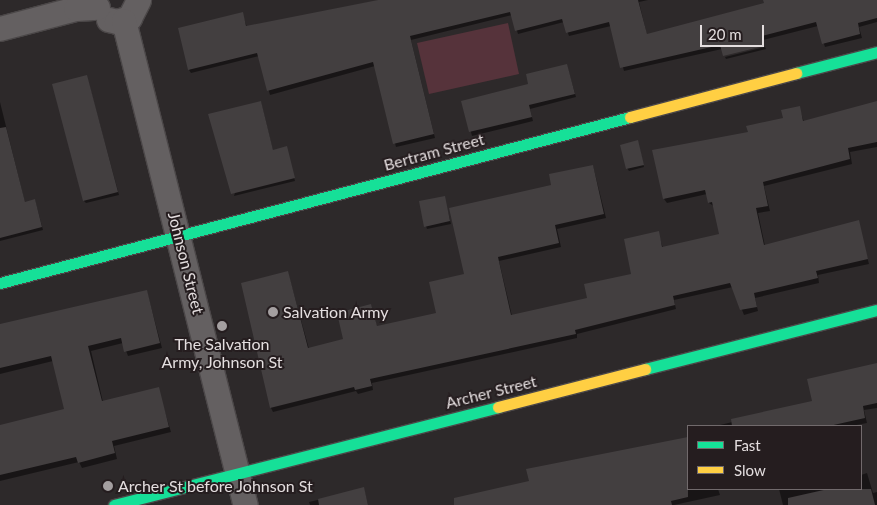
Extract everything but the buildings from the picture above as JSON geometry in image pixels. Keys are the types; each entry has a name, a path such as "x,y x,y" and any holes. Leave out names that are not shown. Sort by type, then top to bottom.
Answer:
{"street":[{"path":"0,29 97,4 111,21 124,21 135,14 139,0"},
{"name":"Johnson Street","path":"124,21 246,505"},
{"name":"Bertram Street","path":"0,283 877,52"},
{"name":"Archer Street","path":"114,505 877,310"}],"shaded area":[{"path":"508,23 519,74 429,94 417,43"}],"traffic: fast":[{"path":"796,73 877,52"},
{"path":"0,283 630,117"},
{"path":"645,369 877,310"},
{"path":"114,505 498,407"}],"traffic: slow":[{"path":"630,117 796,73"},
{"path":"498,407 645,369"}],"place":[{"name":"Salvation Army","path":"273,312"},
{"name":"The Salvation Army, Johnson St","path":"222,326"},
{"name":"Archer St before Johnson St","path":"108,486"}]}
